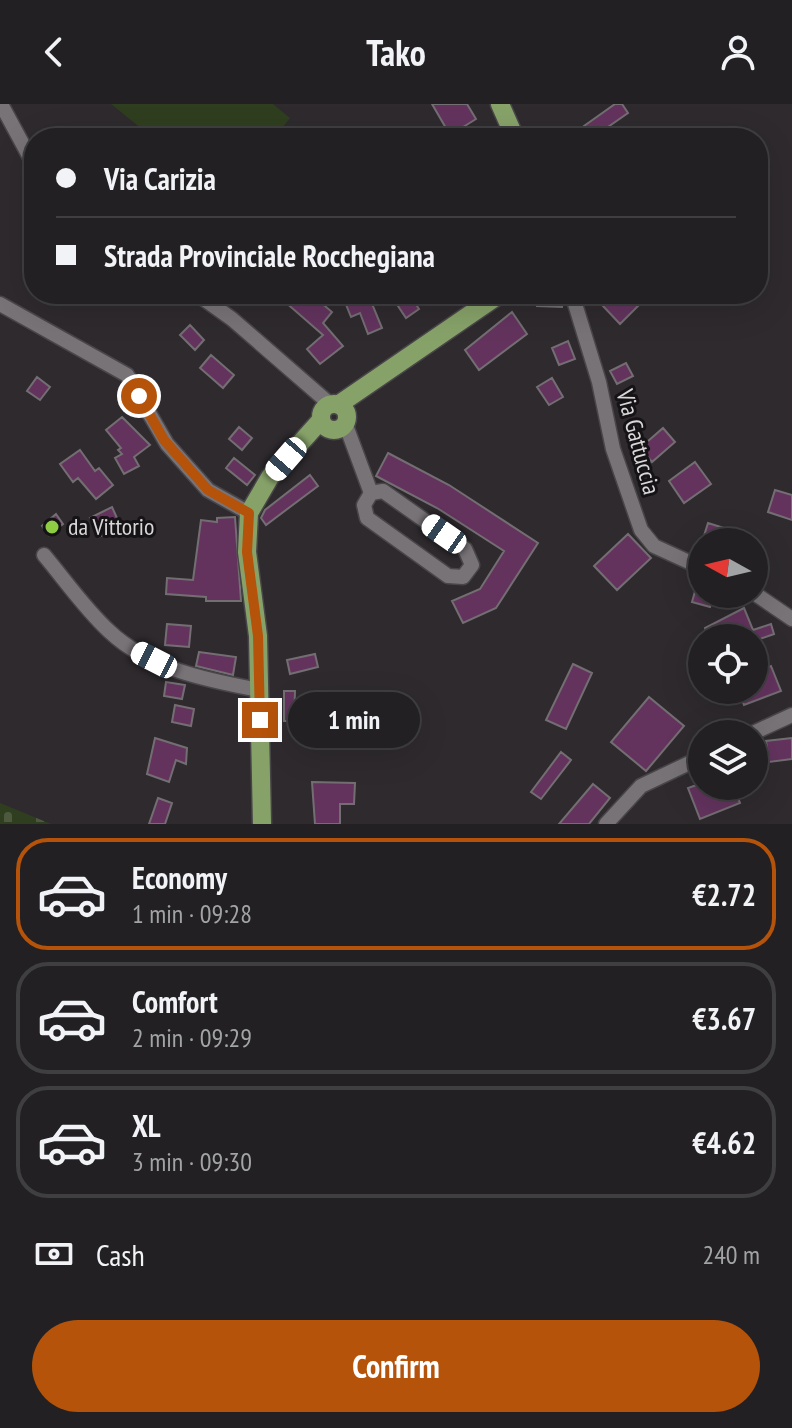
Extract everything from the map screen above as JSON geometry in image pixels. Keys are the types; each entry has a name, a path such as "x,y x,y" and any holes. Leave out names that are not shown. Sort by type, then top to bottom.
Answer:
{"main road":[{"path":"500,104 511,128"},
{"path":"262,824 258,636 247,552 249,513 270,477 308,437 358,395 486,304"}],"street":[{"path":"1,104 24,147"},
{"path":"0,304 127,375 164,440 208,490 249,513"},
{"path":"211,304 232,319 333,417 371,493"},
{"name":"Via Gattuccia","path":"575,304 599,382 613,449 641,530 654,546 688,562"},
{"path":"383,491 465,549 472,565 463,577 448,576 367,518 364,505 371,493 383,491"},
{"path":"44,555 111,633 140,653 169,668 259,690"},
{"path":"768,603 792,619"},
{"path":"768,726 792,715"},
{"path":"606,824 641,786 688,764"}],"green space":[{"path":"111,104 273,104 290,118 282,128 141,128"},
{"path":"0,803 51,824 0,824"}],"building":[{"path":"432,104 467,104 476,119 461,128 446,128"},
{"path":"615,104 622,104 628,113 606,128 584,126"},
{"path":"287,304 323,304 332,312 323,323 343,346 320,364 307,349 323,335"},
{"path":"346,304 372,304 382,328 368,334 360,313 351,317"},
{"path":"397,304 416,304 419,309 406,318"},
{"path":"537,304 562,304 562,307"},
{"path":"605,304 640,304 620,324 603,306"},
{"path":"512,312 527,334 479,370 465,350"},
{"path":"190,325 204,340 195,350 180,335"},
{"path":"568,341 575,359 559,365 552,348"},
{"path":"211,355 234,375 223,388 200,368"},
{"path":"626,363 633,376 617,384 610,371"},
{"path":"37,377 50,387 40,400 27,391"},
{"path":"552,378 563,397 549,405 537,387"},
{"path":"122,417 150,445 134,457 139,466 124,474 115,458 122,454 118,450 121,448 106,430"},
{"path":"239,427 252,438 242,450 229,439"},
{"path":"663,428 675,442 652,462 640,448"},
{"path":"80,450 95,471 99,468 113,485 96,499 78,478 73,482 60,464"},
{"path":"388,453 449,485 538,543 496,608 463,623 452,601 480,589 504,551 437,508 376,476"},
{"path":"234,458 255,475 247,485 226,468"},
{"path":"695,462 711,484 684,503 669,481"},
{"path":"310,475 318,486 266,525 261,518 265,510"},
{"path":"775,490 792,495 792,520 768,512"},
{"path":"112,507 121,527 99,537 90,518"},
{"path":"56,514 63,524 49,535 42,526"},
{"path":"235,517 241,601 206,601 206,597 166,594 167,578 193,580 201,520 217,522 217,518"},
{"path":"708,523 724,528 706,528"},
{"path":"628,534 651,558 617,590 594,566"},
{"path":"744,608 751,624 713,624"},
{"path":"167,624 191,626 189,647 165,645"},
{"path":"771,624 774,634 768,636 768,625"},
{"path":"199,652 236,657 233,675 196,666"},
{"path":"315,654 318,667 290,674 287,660"},
{"path":"573,664 592,673 566,729 546,720"},
{"path":"771,666 781,691 768,696 768,667"},
{"path":"166,682 185,685 182,699 164,696"},
{"path":"284,691 295,691 294,721 284,721"},
{"path":"649,697 684,726 646,771 611,742"},
{"path":"175,705 194,709 191,726 172,722"},
{"path":"155,738 187,748 186,764 176,760 169,782 147,774"},
{"path":"792,738 792,759 769,762 768,741"},
{"path":"561,752 571,760 541,799 531,792"},
{"path":"312,782 355,783 354,804 340,804 340,824 315,824"},
{"path":"593,784 610,798 589,824 559,824"},
{"path":"158,798 172,803 165,824 149,824"},
{"path":"693,800 739,800 740,803 700,819"}],"place":[{"name":"da Vittorio","path":"52,527"}],"route":[{"path":"139,396 164,440 208,490 249,513 247,552 258,636 260,720"}]}
